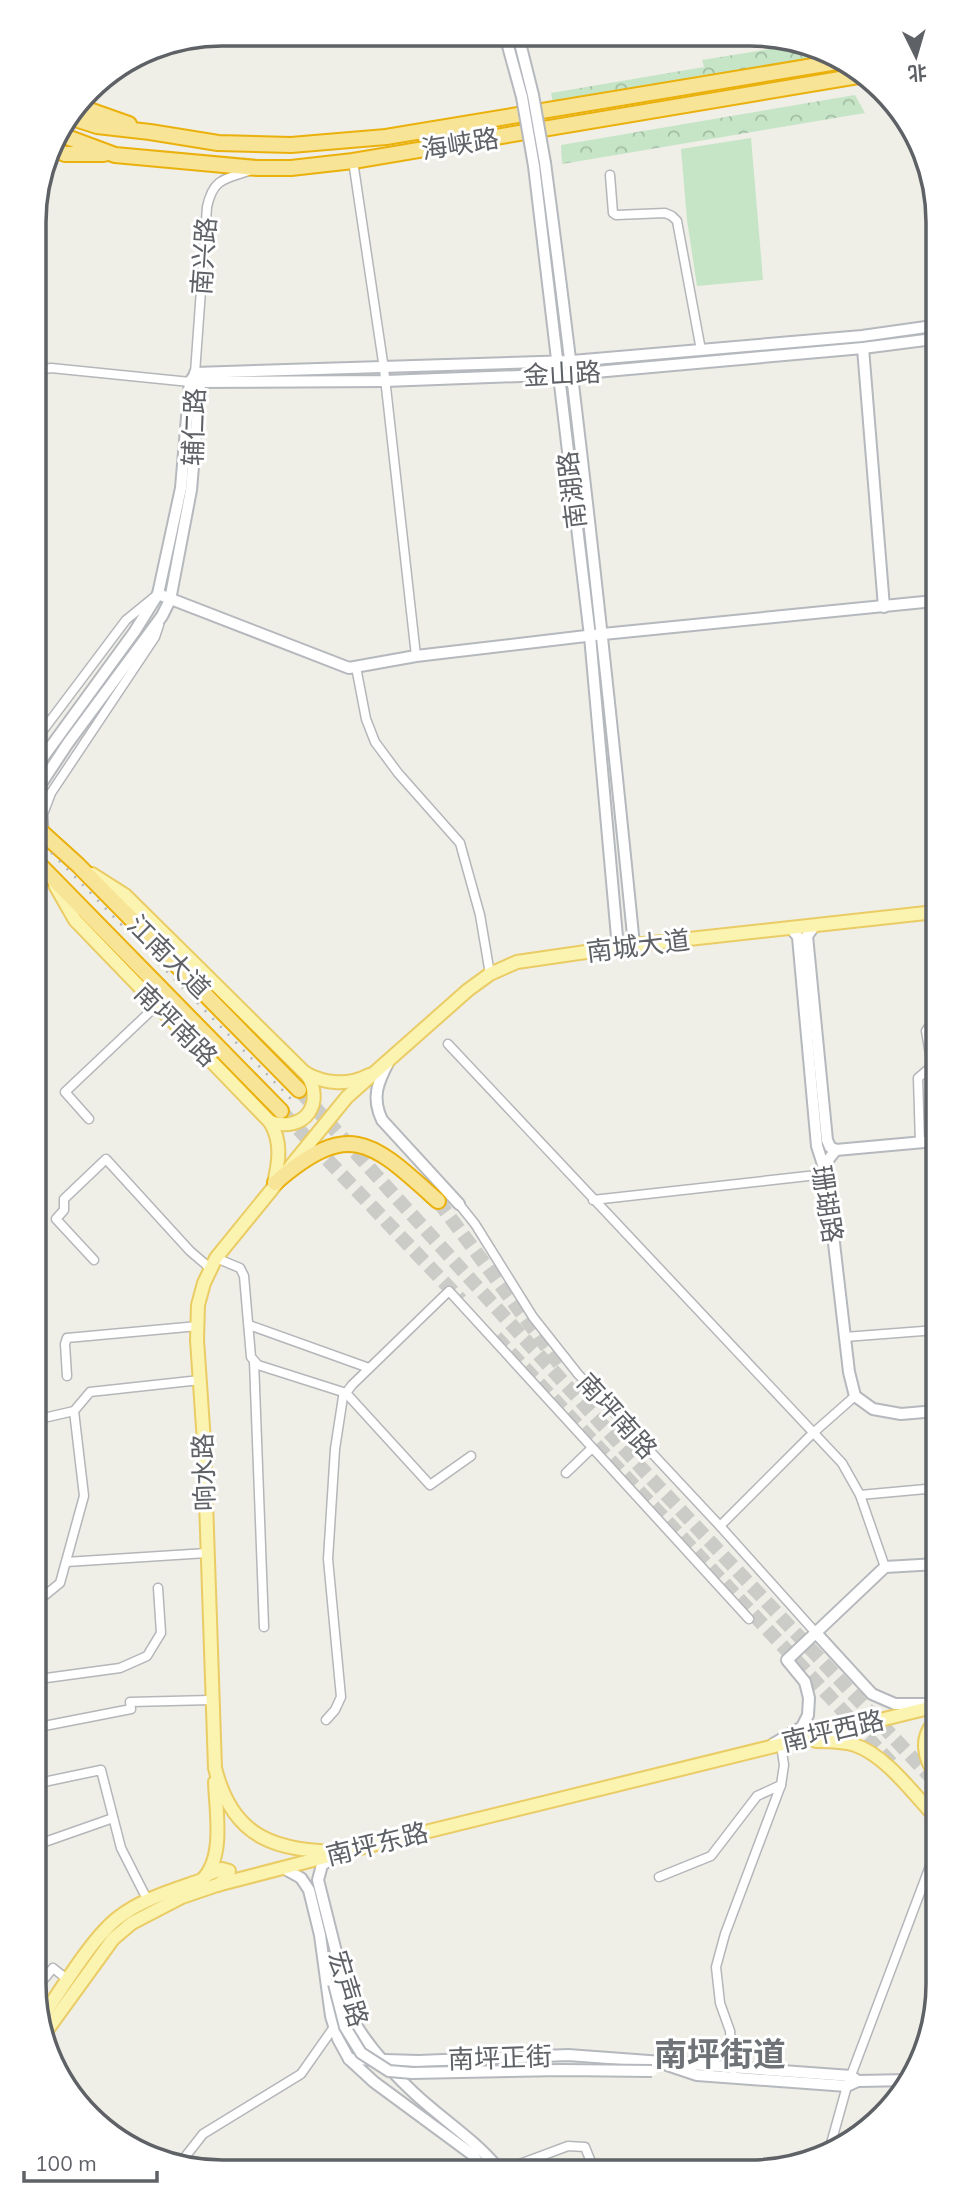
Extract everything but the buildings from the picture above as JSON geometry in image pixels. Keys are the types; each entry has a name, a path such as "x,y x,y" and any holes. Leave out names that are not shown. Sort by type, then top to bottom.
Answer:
{"highway":[{"name":"海峡路","path":"78,120 97,126 218,143 291,145 386,137 827,64"},
{"name":"海峡路","path":"68,137 115,155 257,168 291,168 353,161 851,77"},
{"path":"86,109 150,132"},
{"path":"60,152 115,155"},
{"name":"江南大道","path":"46,837 78,865 299,1090"},
{"name":"江南大道","path":"48,873 281,1111"},
{"path":"275,1184 312,1154 336,1145 355,1145 374,1149 394,1161 438,1202"}],"main road":[{"name":"南湖路","path":"509,46 527,96"},
{"name":"南湖路","path":"520,46 590,636 618,948"},
{"path":"527,96 545,163 572,361 634,945"},
{"name":"金山路","path":"195,380 572,361 862,336 926,328"},
{"name":"金山路","path":"195,380 385,382 559,375 926,340"},
{"path":"863,348 884,607"},
{"name":"辅仁路","path":"46,753 135,631 158,594 181,488 195,380"},
{"name":"辅仁路","path":"46,776 162,616 170,600 191,490 195,380"},
{"path":"158,594 349,668 416,656 603,634 926,602"},
{"path":"78,865 125,895 305,1073 313,1084 315,1094 313,1105 306,1116 289,1124 270,1122"},
{"name":"南坪南路","path":"48,873 75,920 270,1122"},
{"name":"南城大道","path":"378,1069 468,990 490,974 517,962 634,945 926,913"},
{"path":"815,925 807,936 827,1140 830,1147 836,1150 926,1143"},
{"name":"珊瑚路","path":"791,928 798,937 817,1146 826,1174 845,1337 855,1396"},
{"name":"南坪南路","path":"390,1059 376,1087 377,1109 395,1136 459,1203"},
{"path":"305,1073 318,1080 334,1083 362,1079 378,1069"},
{"name":"响水路","path":"344,1852 288,1848 259,1835 234,1815 220,1788 215,1768 211,1700 198,1305 213,1264 347,1097 378,1069"},
{"path":"270,1122 279,1147 275,1184"},
{"path":"826,1174 828,1160 836,1150"},
{"path":"855,1396 873,1409 901,1414 926,1412"},
{"path":"775,1745 802,1727 808,1715 809,1698 805,1682 788,1660 885,1567 926,1565"},
{"name":"南坪南路","path":"816,1633 872,1694 895,1704 926,1705"},
{"name":"南坪西路","path":"775,1745 926,1707"},
{"path":"775,1745 836,1741 854,1744 880,1759 926,1807"},
{"name":"南坪东路","path":"51,2025 113,1939 132,1923 182,1897 344,1852 775,1745"},
{"path":"47,2009 103,1933 119,1917 148,1901 202,1880 208,1874 216,1856 215,1768"},
{"name":"宏声路","path":"344,1852 322,1865 318,1880 353,2020 364,2040 412,2091 481,2147 492,2160"},
{"name":"宏声路","path":"283,1868 306,1884 320,1934 334,2027 349,2059 374,2082 476,2160"},
{"path":"208,1874 222,1869 229,1871 227,1878 218,1885"},
{"path":"320,1934 345,2027 361,2053 389,2071 431,2073 652,2065"},
{"name":"南坪正街","path":"349,2059 419,2060 568,2055 652,2065 852,2081 898,2080"},
{"name":"南坪正街","path":"652,2065 697,2075 733,2071"}],"street":[{"path":"353,161 384,369 416,656"},
{"name":"南兴路","path":"195,380 210,192 220,181 257,168"},
{"path":"610,175 616,215 664,213 677,222 701,350"},
{"path":"46,369 195,380"},
{"path":"46,728 126,620 158,594"},
{"path":"46,806 51,793 155,637 162,616"},
{"path":"356,667 366,719 375,742 398,773 460,843 480,915 490,974"},
{"path":"89,1119 65,1092 156,1006"},
{"path":"448,1044 842,1463 860,1495 885,1567"},
{"path":"920,1143 918,1078 926,1071"},
{"path":"94,1260 56,1219 64,1210 64,1199 106,1159 190,1251 213,1264 240,1268 244,1276 251,1357 258,1365 346,1394 430,1485 471,1456"},
{"path":"593,1200 826,1174"},
{"name":"南坪南路","path":"459,1203 533,1317 578,1374 816,1633"},
{"name":"南坪南路","path":"369,1368 449,1291 750,1619"},
{"path":"248,1325 369,1368 343,1397 335,1448 328,1559 341,1697 326,1720"},
{"path":"67,1376 67,1338 198,1326"},
{"path":"845,1337 926,1331"},
{"path":"254,1361 264,1627"},
{"path":"48,1417 74,1411 90,1392 200,1380"},
{"path":"720,1526 855,1396"},
{"path":"46,1594 60,1583 84,1496 74,1411"},
{"path":"566,1473 592,1448"},
{"path":"860,1495 926,1489"},
{"path":"66,1562 207,1553"},
{"path":"46,1678 120,1668 147,1657 161,1633 158,1588"},
{"path":"46,1726 131,1709 130,1702 211,1700"},
{"path":"733,2071 730,2031 720,2003 716,1967 724,1934 781,1785 785,1765 775,1745"},
{"path":"46,1782 101,1770 121,1848 148,1901"},
{"path":"659,1877 711,1856 757,1796 781,1785"},
{"path":"46,1842 113,1818"},
{"path":"832,2140 926,1878"},
{"path":"46,1977 53,1968 68,1980"},
{"path":"185,2157 203,2134 301,2074 334,2027"},
{"path":"530,2160 568,2146 585,2147 590,2160"}],"green space":[{"path":"777,48 814,58 553,103 551,93 704,67 702,60"},
{"path":"855,95 865,113 562,164 561,145"},
{"path":"751,138 763,280 697,286 687,220 681,149"}],"tunnel":[{"path":"299,1090 644,1471 926,1772"},
{"path":"284,1114 461,1300"},
{"path":"438,1201 563,1369"},
{"path":"496,1337 894,1766"}],"railway":[{"path":"46,847 292,1100"}],"district":[{"name":"南坪街道","path":"720,2054"}]}
